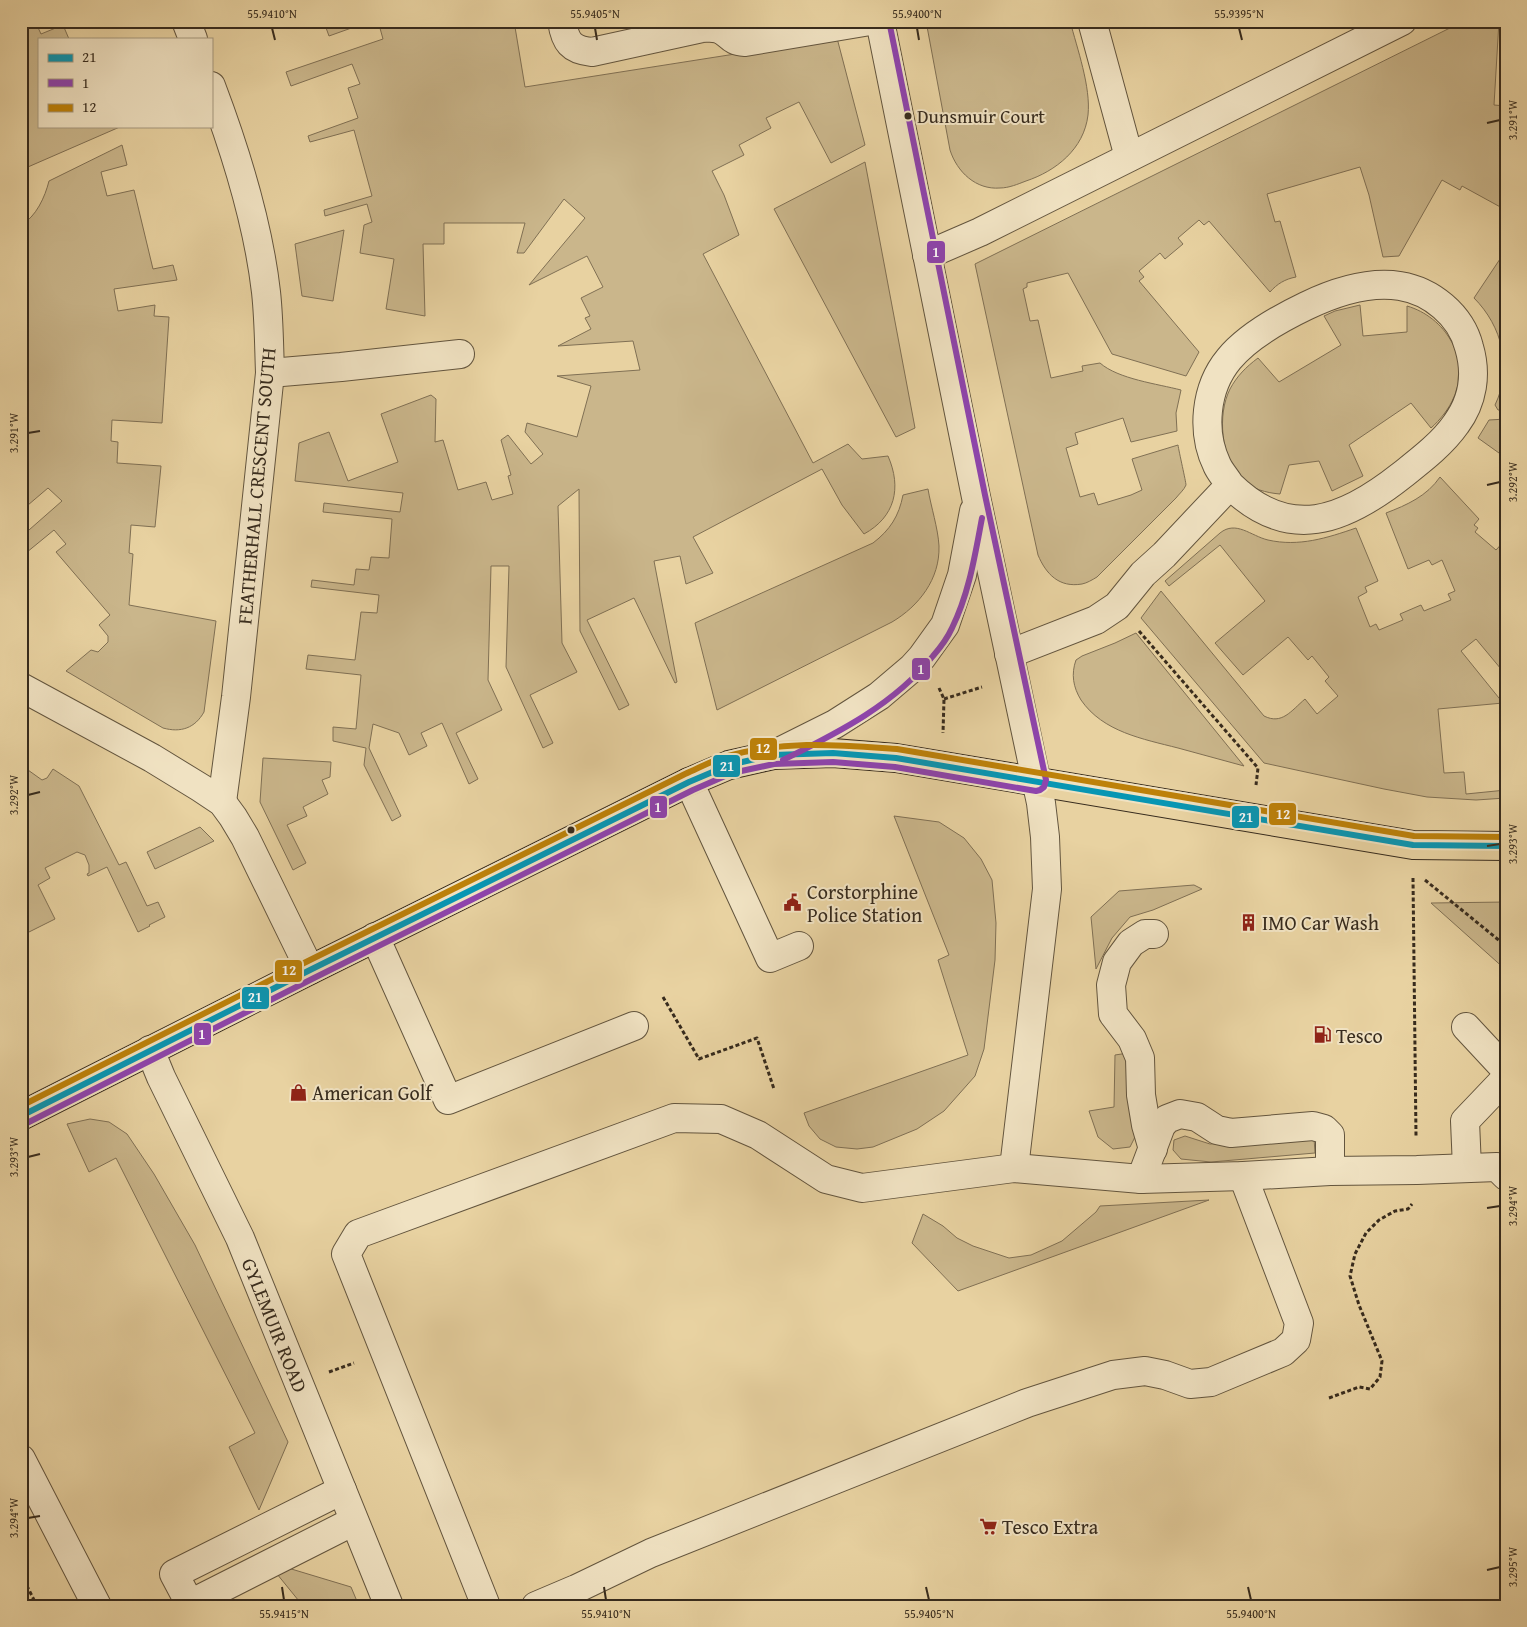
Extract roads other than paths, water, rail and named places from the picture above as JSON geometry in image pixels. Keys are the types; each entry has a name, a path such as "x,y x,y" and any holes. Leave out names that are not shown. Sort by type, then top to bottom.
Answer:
{"main road":[{"path":"21,1116 689,782 729,765 773,755 833,752 896,758 1413,845 1506,846"}],"street":[{"path":"186,21 193,38"},
{"path":"562,21 564,33 571,46 580,51 592,52 702,28 721,30 736,41 745,42 870,21"},
{"path":"880,21 976,497 1037,782 1045,837 1047,889 1014,1168"},
{"path":"1092,21 1129,157"},
{"path":"927,255 980,232 1402,21"},
{"name":"FEATHERHALL CRESCENT SOUTH","path":"212,89 235,154 260,254 269,327 270,373 236,698 222,802"},
{"path":"1382,285 1399,286 1415,290 1431,297 1449,311 1469,343 1473,360 1473,377 1469,400 1462,416 1452,430 1429,453 1396,480 1345,512 1324,519 1302,520 1280,516 1260,508 1243,498 1230,485 1218,466 1210,446 1207,422 1210,396 1220,371 1230,358 1263,330 1293,312 1315,302 1341,293 1382,285"},
{"path":"270,373 460,354"},
{"path":"1012,665 1096,620 1117,606 1143,574 1164,555 1230,485"},
{"path":"773,755 835,724 878,696 912,668 922,657 945,625 962,575 976,497"},
{"path":"21,687 152,758 222,802 245,837 310,970"},
{"path":"689,782 770,958 799,946"},
{"path":"1153,1149 1146,1125 1141,1095 1140,1058 1132,1039 1113,1014 1111,985 1118,962 1131,943 1145,934 1154,934"},
{"path":"376,937 448,1100 634,1026"},
{"path":"1466,1027 1506,1070"},
{"name":"GYLEMUIR ROAD","path":"150,1050 161,1077 240,1238 389,1606"},
{"path":"1467,1168 1465,1121 1506,1078"},
{"path":"1141,1179 1161,1126 1168,1119 1180,1114 1197,1117 1218,1130 1231,1133 1314,1126 1324,1129 1330,1135 1330,1171"},
{"path":"486,1606 346,1254 358,1234 674,1118 722,1119 758,1135 826,1179 862,1188 1014,1168 1141,1179 1330,1171 1467,1168 1501,1171"},
{"path":"536,1606 651,1553 1027,1403 1113,1375 1145,1371 1165,1375 1190,1384 1211,1382 1283,1352 1296,1340 1298,1323 1243,1176"},
{"path":"21,1459 97,1606"},
{"path":"342,1490 174,1574 188,1605 354,1521"}],"place":[{"name":"Dunsmuir Court","path":"908,116"},
{"name":"Corstorphine Police Station","path":"793,903"},
{"name":"IMO Car Wash","path":"1248,922"},
{"name":"Tesco","path":"1322,1035"},
{"name":"American Golf","path":"298,1092"},
{"name":"Tesco Extra","path":"988,1526"}]}
